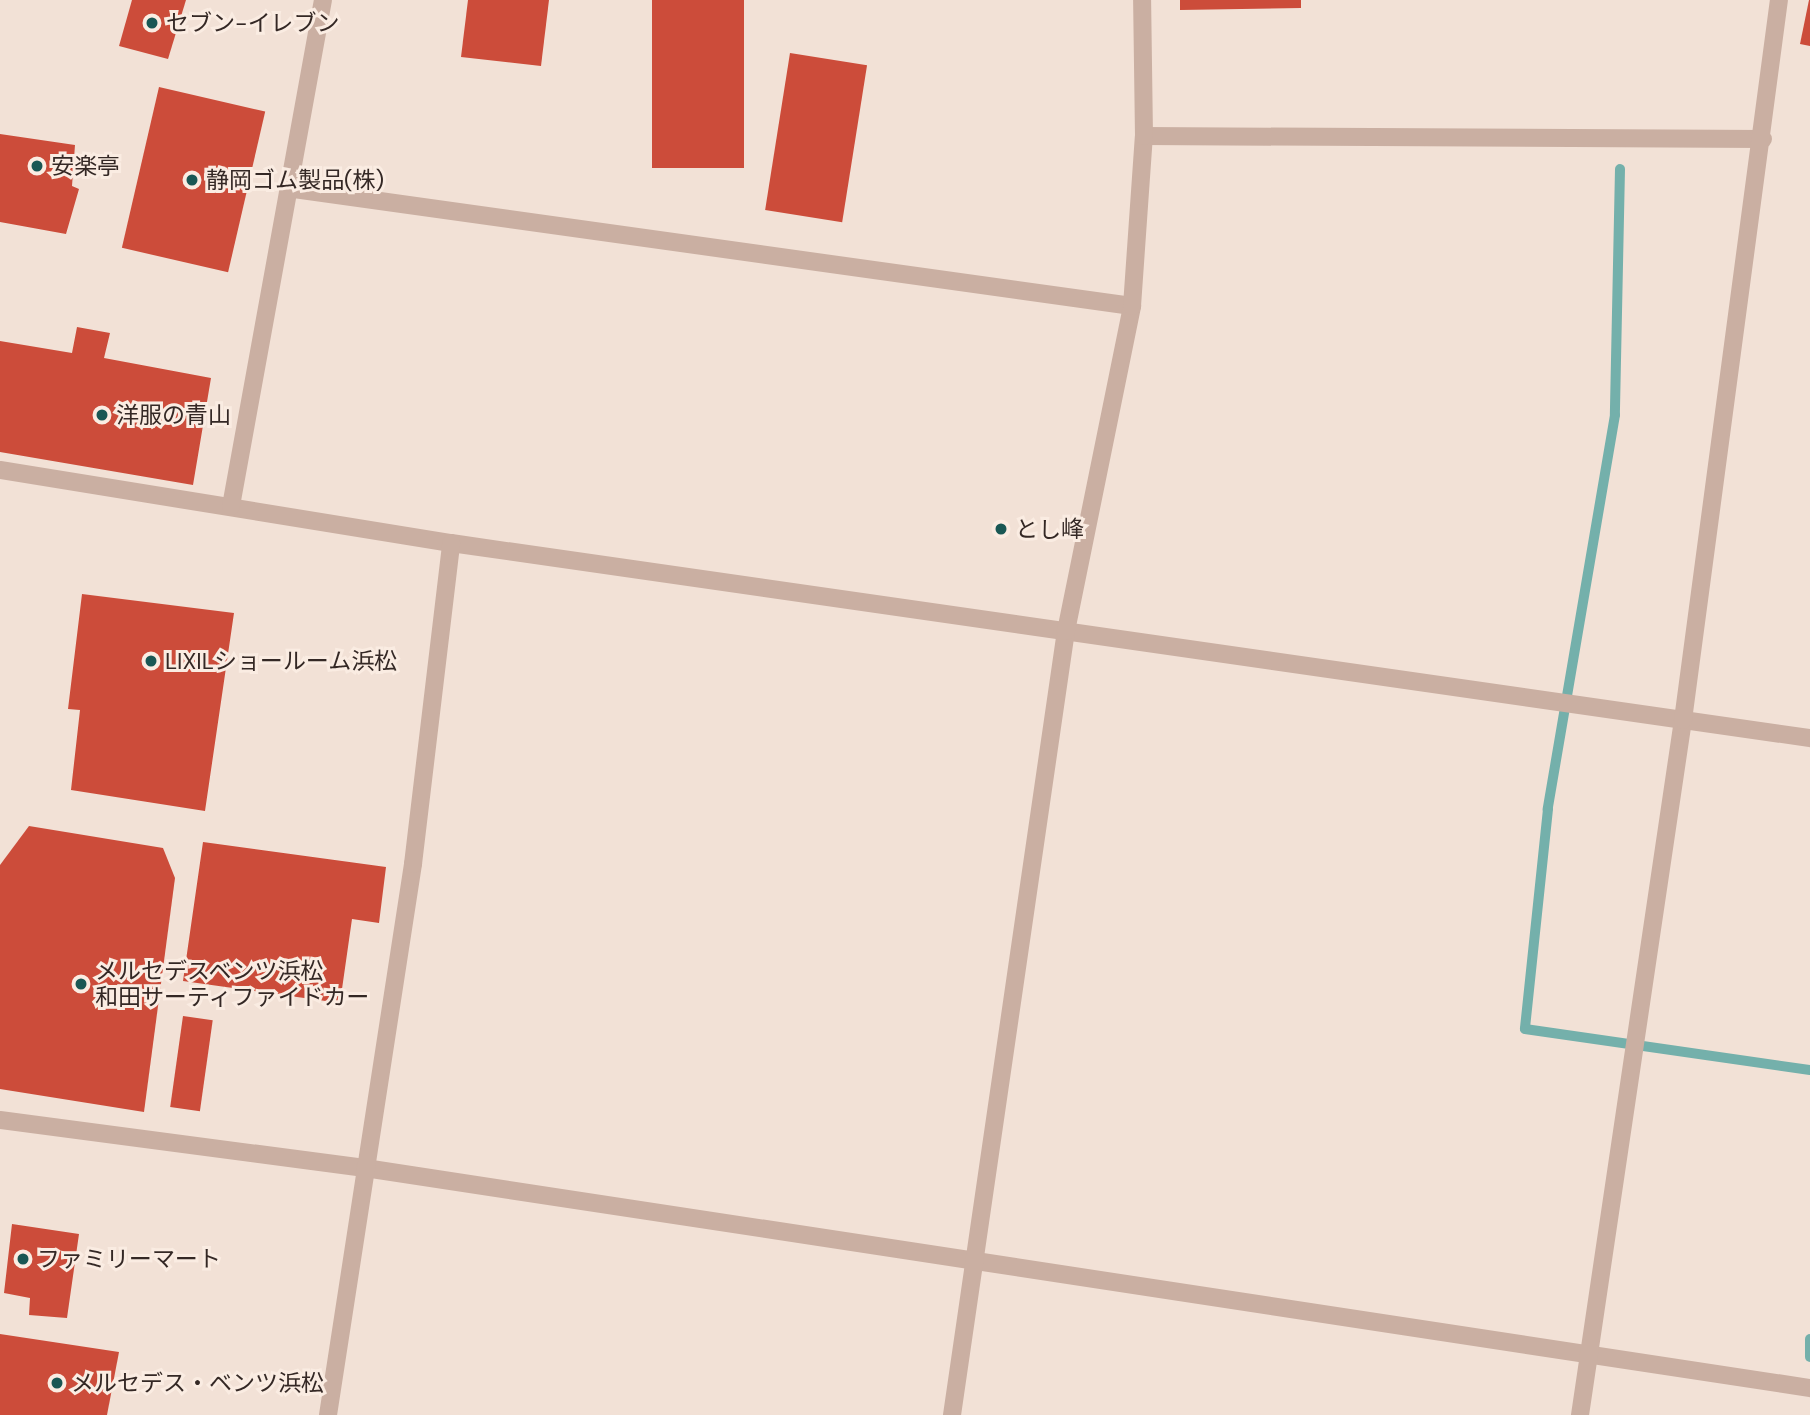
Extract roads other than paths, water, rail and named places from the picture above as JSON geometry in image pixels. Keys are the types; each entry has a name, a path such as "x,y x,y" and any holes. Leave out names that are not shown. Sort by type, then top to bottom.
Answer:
{"street":[{"path":"232,506 293,189 323,0"},
{"path":"952,1415 1066,631 1132,306 1144,136 1142,0"},
{"path":"1580,1415 1683,720 1763,139 1779,0"},
{"path":"1144,136 1763,139"},
{"path":"293,189 1132,306"},
{"path":"0,470 451,543 1810,738"},
{"path":"328,1415 412,864 451,543"},
{"path":"0,1120 365,1168 1810,1388"}],"waterway":[{"path":"1620,169 1615,415 1548,809 1525,1029 1810,1070"},
{"path":"1810,1339 1810,1357"}],"place":[{"name":"セブン-イレブン","path":"152,23"},
{"name":"安楽亭","path":"37,166"},
{"name":"静岡ゴム製品(株)","path":"192,180"},
{"name":"洋服の青山","path":"102,415"},
{"name":"とし峰","path":"1001,529"},
{"name":"LIXILショールーム浜松","path":"151,661"},
{"name":"メルセデスベンツ浜松 和田サーティファイドカー","path":"81,984"},
{"name":"ファミリーマート","path":"23,1259"},
{"name":"メルセデス・ベンツ浜松","path":"57,1383"}]}
